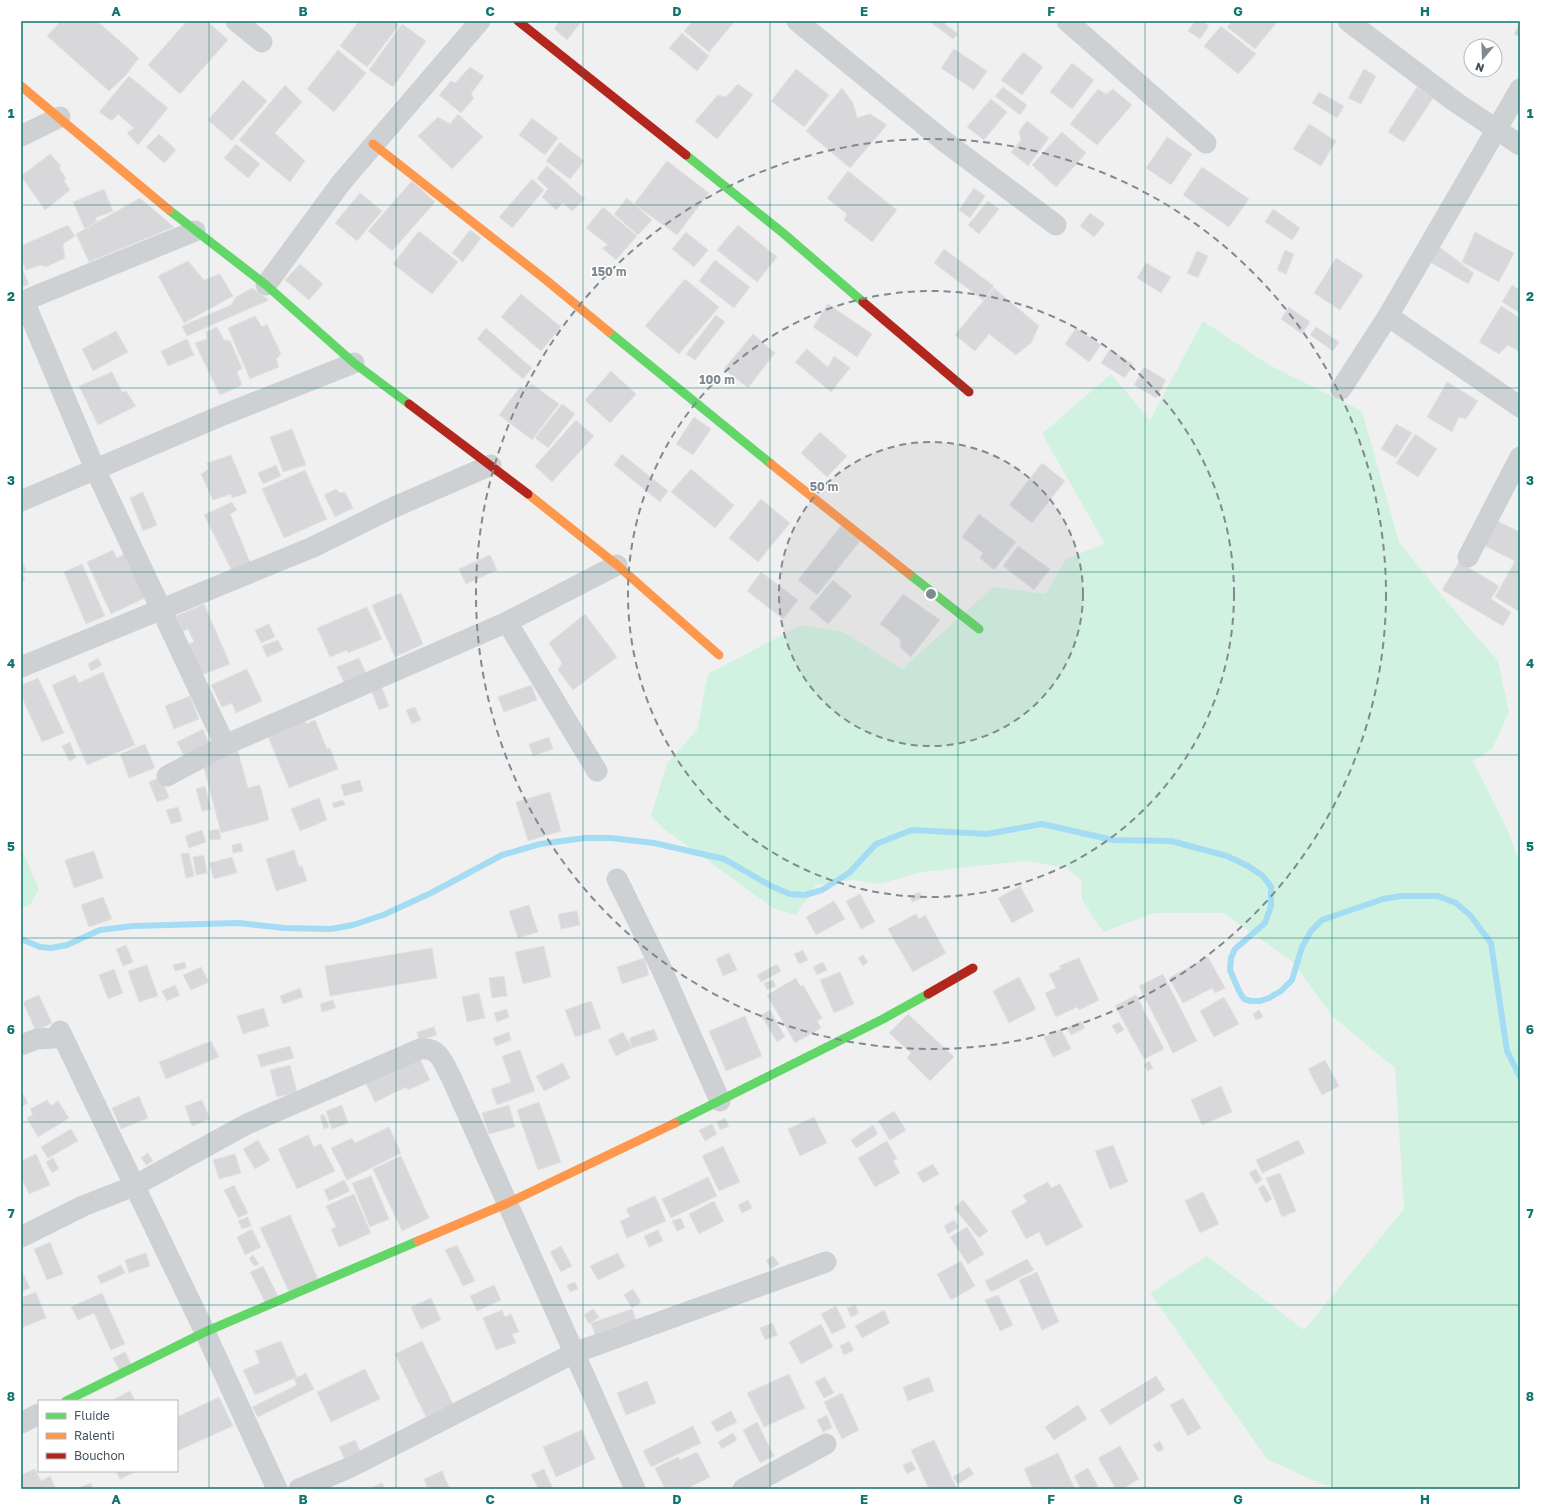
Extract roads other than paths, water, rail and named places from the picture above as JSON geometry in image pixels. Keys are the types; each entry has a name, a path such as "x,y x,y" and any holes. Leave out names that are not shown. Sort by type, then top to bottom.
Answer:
{"street":[{"path":"236,21 262,42"},
{"path":"266,285 341,183 480,21"},
{"path":"518,21 783,233 969,392"},
{"path":"797,21 944,141 1056,225"},
{"path":"1067,21 1206,143"},
{"path":"1352,22 1454,101 1520,145"},
{"path":"21,86 195,231 266,285 354,363 491,465 617,565 719,655"},
{"path":"1341,389 1388,316 1520,89"},
{"path":"21,136 60,117"},
{"path":"373,144 546,280 730,432 979,630"},
{"path":"195,231 22,301 95,469 160,610 226,745"},
{"path":"1388,316 1520,407"},
{"path":"21,501 218,417 354,363"},
{"path":"1468,557 1520,457"},
{"path":"21,667 313,547 390,509 491,465"},
{"path":"167,776 226,745 508,622 617,565"},
{"path":"508,622 597,771"},
{"path":"617,879 662,970 720,1101"},
{"path":"68,1400 205,1332 508,1203 720,1101 884,1018 974,968"},
{"path":"21,1045 37,1040 54,1038 60,1031 205,1332 277,1489"},
{"path":"21,1237 83,1206 134,1186 247,1124 420,1049 429,1048 436,1052 451,1077 635,1489"},
{"path":"299,1489 351,1467 574,1353 826,1262"},
{"path":"21,1423 38,1414"},
{"path":"743,1489 826,1444"}],"waterway":[{"path":"21,939 40,947 51,948 67,945 100,930 133,926 239,923 284,928 331,929 353,925 383,915 431,893 502,855 540,844 585,838 611,838 654,843 724,859 771,886 790,894 805,895 822,890 849,873 876,844 912,830 987,834 1042,824 1113,840 1171,841 1227,856 1248,866 1263,876 1271,887 1271,906 1265,923 1235,949 1231,958 1230,970 1239,991 1244,999 1251,1001 1260,1001 1269,998 1281,991 1292,980 1302,947 1311,931 1322,920 1383,899 1401,896 1438,896 1456,903 1470,915 1491,943 1507,1051 1520,1077"}]}
